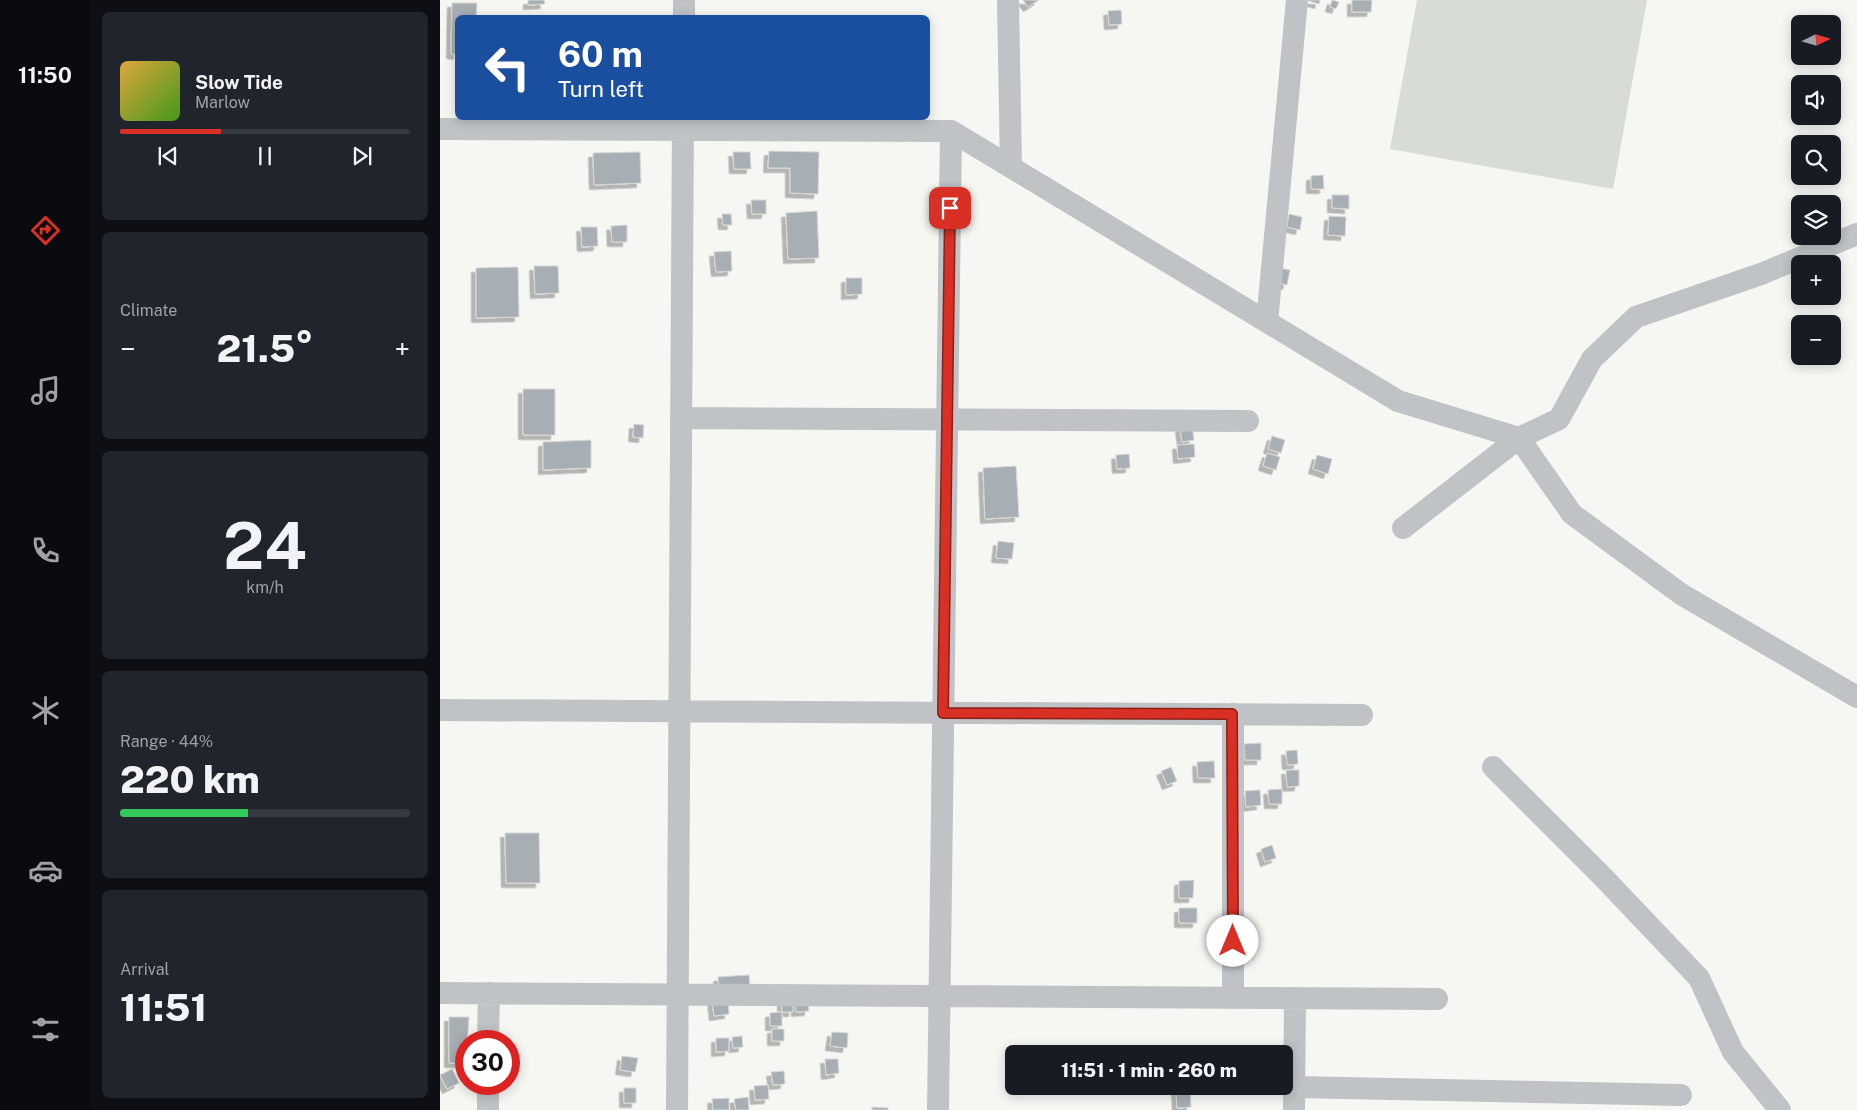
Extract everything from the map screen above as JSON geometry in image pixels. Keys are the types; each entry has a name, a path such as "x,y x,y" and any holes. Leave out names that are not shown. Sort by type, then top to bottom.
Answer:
{"street":[{"path":"684,0 684,15"},
{"path":"1008,0 1011,167"},
{"path":"1267,322 1297,0"},
{"path":"677,1110 683,124"},
{"path":"440,129 683,124 951,131 1398,401 1519,438 1572,514 1681,594 1857,696"},
{"path":"938,1110 951,131"},
{"path":"1403,528 1519,438 1559,419 1592,359 1636,317 1761,274 1857,234"},
{"path":"681,418 1248,421"},
{"path":"440,710 1362,715"},
{"path":"1232,714 1233,998"},
{"path":"1493,767 1700,978 1734,1052 1780,1110"},
{"path":"440,993 1437,999"},
{"path":"488,1030 489,993"},
{"path":"1294,1110 1295,998"},
{"path":"1294,1087 1681,1095"},
{"path":"488,1095 488,1110"}],"shaded area":[{"path":"1417,0 1647,0 1613,189 1390,149"}],"building":[{"path":"528,0 544,0 545,4 528,5"},
{"path":"1023,0 1039,0 1028,7"},
{"path":"1306,0 1320,0 1319,4"},
{"path":"1332,0 1339,2 1336,9 1330,7"},
{"path":"1352,0 1372,0 1371,12 1352,12"},
{"path":"452,3 477,3 476,15 455,15 455,55 451,54"},
{"path":"1121,10 1122,24 1109,25 1108,11"},
{"path":"769,151 819,152 818,194 790,193 790,168 768,168"},
{"path":"640,152 641,183 594,185 593,153"},
{"path":"733,152 750,152 751,169 734,169"},
{"path":"1323,175 1324,189 1311,189 1311,176"},
{"path":"1332,195 1349,195 1349,209 1332,208"},
{"path":"751,200 766,200 766,214 752,214"},
{"path":"817,211 819,258 788,259 786,213"},
{"path":"722,214 731,214 732,225 723,225"},
{"path":"1289,214 1302,217 1300,230 1287,227"},
{"path":"1329,216 1346,217 1345,236 1328,235"},
{"path":"627,225 627,242 612,242 611,226"},
{"path":"581,227 597,227 598,246 582,247"},
{"path":"731,251 732,271 716,272 714,252"},
{"path":"534,266 558,266 559,293 535,294"},
{"path":"518,267 519,317 476,318 476,268"},
{"path":"1278,268 1290,270 1287,285 1276,282"},
{"path":"846,278 862,278 862,294 846,295"},
{"path":"523,389 555,389 555,435 523,435"},
{"path":"634,424 644,425 643,438 633,437"},
{"path":"1192,425 1194,440 1182,442 1180,427"},
{"path":"1272,436 1285,440 1281,453 1268,449"},
{"path":"591,440 591,468 543,470 543,442"},
{"path":"1194,444 1195,457 1178,459 1177,445"},
{"path":"1267,453 1280,457 1276,470 1263,466"},
{"path":"1129,454 1130,468 1117,469 1116,455"},
{"path":"1317,455 1332,459 1328,474 1313,469"},
{"path":"1016,466 1019,517 985,519 983,468"},
{"path":"998,541 1014,543 1012,559 996,558"},
{"path":"1261,743 1261,760 1245,760 1244,744"},
{"path":"1297,750 1298,764 1287,765 1286,751"},
{"path":"1214,761 1215,778 1198,778 1197,762"},
{"path":"1171,767 1177,781 1167,785 1161,771"},
{"path":"1286,770 1299,770 1299,786 1287,787"},
{"path":"1282,789 1282,804 1269,804 1268,790"},
{"path":"1260,790 1261,805 1246,807 1245,791"},
{"path":"505,833 539,833 540,883 506,883"},
{"path":"1272,845 1276,858 1265,862 1261,849"},
{"path":"1194,880 1193,898 1179,898 1179,881"},
{"path":"1179,908 1197,908 1197,923 1179,923"},
{"path":"749,975 750,986 719,988 718,977"},
{"path":"728,997 729,1014 714,1016 712,999"},
{"path":"782,999 793,999 793,1012 782,1012"},
{"path":"795,999 808,999 809,1011 796,1012"},
{"path":"782,1012 782,1026 770,1026 770,1013"},
{"path":"449,1017 469,1017 468,1030 455,1030 455,1063 449,1063"},
{"path":"772,1029 784,1029 784,1041 772,1041"},
{"path":"832,1032 848,1033 847,1048 830,1046"},
{"path":"742,1036 743,1047 733,1048 732,1037"},
{"path":"716,1038 729,1038 729,1051 716,1052"},
{"path":"622,1056 638,1058 635,1072 620,1070"},
{"path":"825,1059 838,1059 839,1073 826,1075"},
{"path":"452,1069 455,1075 455,1085 447,1089 440,1075"},
{"path":"784,1071 785,1084 773,1085 771,1072"},
{"path":"768,1085 769,1099 755,1100 754,1086"},
{"path":"624,1088 636,1088 636,1103 624,1103"},
{"path":"1176,1095 1190,1095 1191,1107 1177,1108"},
{"path":"748,1097 749,1110 736,1110 734,1099"},
{"path":"729,1098 729,1110 713,1110 712,1099"},
{"path":"872,1107 888,1108 888,1110 872,1110"}],"route":[{"path":"950,208 943,713 1232,714 1233,941"}]}
